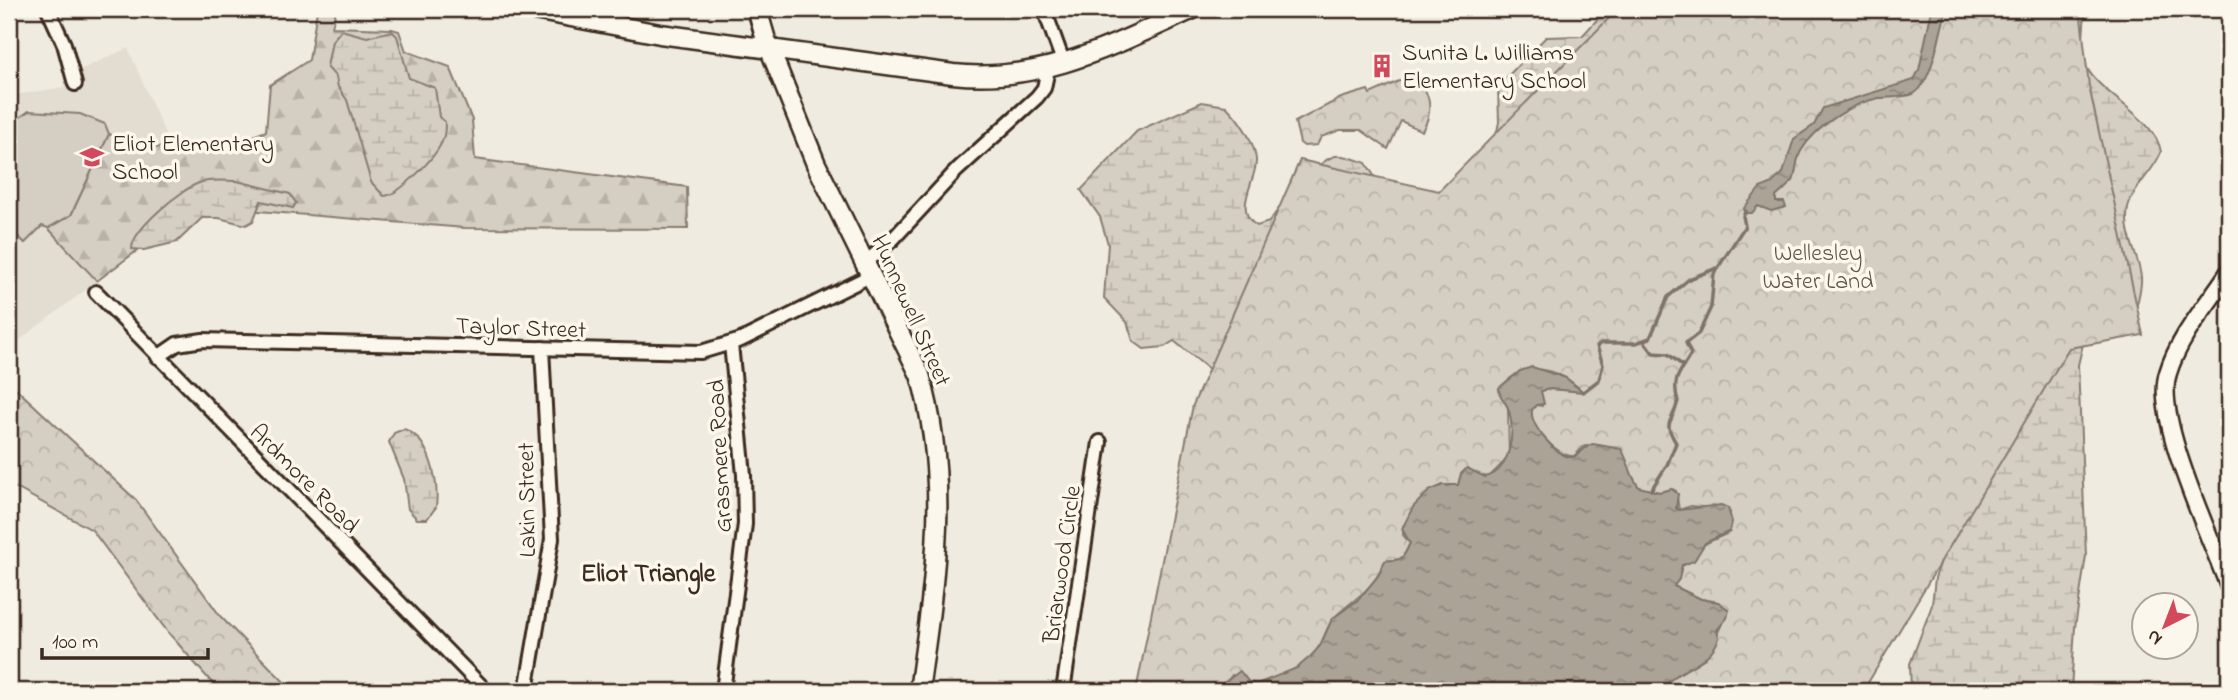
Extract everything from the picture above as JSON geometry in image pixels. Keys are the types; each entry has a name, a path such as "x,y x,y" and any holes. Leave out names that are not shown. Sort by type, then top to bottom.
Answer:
{"main road":[{"path":"529,9 660,34 963,75 1010,75 1056,67 1193,9"},
{"name":"Hunnewell Street","path":"757,9 816,164 920,375 934,446 939,499 937,556 919,691"}],"street":[{"path":"48,9 64,44 75,84"},
{"path":"1044,9 1056,67"},
{"name":"Taylor Street","path":"158,357 177,344 203,340 691,352 731,344 868,269 892,239 957,170 1034,100 1056,67"},
{"path":"2229,272 2173,360 2165,392 2170,424 2229,587"},
{"name":"Ardmore Road","path":"96,292 486,691"},
{"name":"Grasmere Road","path":"723,691 745,524 742,450 731,344"},
{"name":"Lakin Street","path":"526,691 552,539 542,348"},
{"name":"Briarwood Circle","path":"1063,691 1100,442"}],"shaded area":[{"name":"Eliot Elementary School","path":"128,48 196,206 9,348 9,96 71,86 82,69"}],"green space":[{"name":"Wellesley Water Land","path":"1607,9 2085,9 2083,47 2087,68 2104,88 2149,128 2161,152 2134,193 2128,208 2127,226 2141,277 2136,309 2083,344 2078,365 2086,556 2075,627 2071,691 1911,691 1910,664 1932,605 1935,578 1941,561 1817,526 1661,691 1556,376 1538,368 1443,485 1222,684 1220,691 1210,370 1174,341 1164,347 1144,349 1133,341 1127,322 1104,298 1108,244 1100,217 1081,190 1137,131 1202,102 1226,106 1249,137 1256,167 1246,212 1257,226 1269,222 1299,185 1327,160 1343,156 1366,163 1378,182 1290,336 1495,141 1499,122 1498,86 1546,37 1582,36"},
{"name":"Wellesley Water Land","path":"1618,9 2080,9 2089,86 2143,335 2069,348 1863,691 1661,691 1668,679 1705,658 1729,610 1718,602 1701,599 1673,586 1679,579 1679,568 1696,558 1705,544 1730,532 1730,512 1721,505 1712,508 1691,506 1679,510 1676,491 1672,489 1659,492 1639,488 1617,448 1585,446 1574,456 1560,452 1539,432 1532,417 1532,410 1536,405 1542,406 1540,391 1582,391 1562,376 1529,370 1509,380 1499,389 1508,408 1509,457 1489,477 1461,474 1458,485 1443,485 1403,526 1403,535 1410,543 1403,557 1385,561 1369,587 1332,620 1320,645 1308,660 1257,685 1232,675 1220,691 1136,691 1193,405 1300,160 1439,191"},
{"path":"317,10 336,10 332,27 399,31 406,51 450,67 472,120 475,159 687,187 688,229 465,228 196,206 97,281 48,228 71,215 109,134 152,149 184,141 208,154 266,131 270,85 309,60"},
{"path":"341,30 367,37 392,31 397,36 409,78 435,88 439,117 445,122 445,133 440,146 426,164 399,189 384,196 371,182 347,100 338,87 336,77 327,67 332,41"},
{"path":"1417,80 1426,91 1429,104 1428,117 1422,131 1401,121 1388,149 1361,130 1340,130 1321,137 1317,145 1304,146 1300,143 1295,122 1341,98 1368,90 1370,94 1399,81"},
{"path":"29,111 80,114 105,124 109,134 71,215 48,228 42,226 25,243 9,228 9,202 12,198 9,195 9,125"},
{"path":"237,181 290,194 296,203 293,208 261,201 253,221 246,225 219,218 202,218 177,242 144,250 132,249 140,231 181,193 203,182"},
{"path":"9,382 136,500 221,617 293,691 219,691 167,631 92,530 9,484"},
{"path":"404,429 420,441 431,462 437,497 436,507 427,519 417,519 408,509 404,479 389,442 394,433"}],"water":[{"path":"1932,9 1947,9 1927,78 1921,87 1908,96 1868,101 1835,117 1815,133 1801,151 1793,181 1776,197 1776,202 1784,202 1786,207 1771,211 1758,206 1752,213 1744,213 1744,208 1760,188 1771,184 1783,173 1794,139 1814,125 1823,108 1914,80 1919,70"},
{"path":"1532,367 1566,378 1583,392 1550,389 1541,391 1544,404 1536,405 1532,410 1538,430 1556,450 1572,457 1593,444 1621,449 1639,487 1659,492 1672,489 1678,494 1676,508 1679,510 1721,505 1728,508 1732,522 1730,531 1705,543 1694,561 1682,565 1679,579 1674,586 1701,599 1718,602 1729,610 1727,618 1717,630 1719,638 1708,655 1674,677 1661,691 1220,691 1222,684 1240,671 1252,686 1297,668 1320,646 1332,619 1359,599 1378,576 1385,561 1403,557 1410,543 1402,529 1413,507 1429,491 1443,485 1458,485 1461,474 1467,468 1485,477 1494,474 1501,467 1509,449 1511,427 1508,408 1499,388 1520,371"}],"waterway":[{"path":"1651,490 1667,465 1676,443 1669,426 1678,401 1676,381 1691,354 1686,343 1699,333 1711,307 1714,274 1745,226 1743,216 1746,211"},
{"path":"1583,392 1599,380 1603,365 1597,346 1601,343 1636,343 1650,338 1668,297 1689,279 1717,268"},
{"path":"1644,341 1653,353 1668,354 1682,365"}],"place":[{"name":"Sunita L. Williams Elementary School","path":"1382,66"},
{"name":"Eliot Elementary School","path":"92,157"}],"district":[{"name":"Eliot Triangle","path":"648,572"}]}
